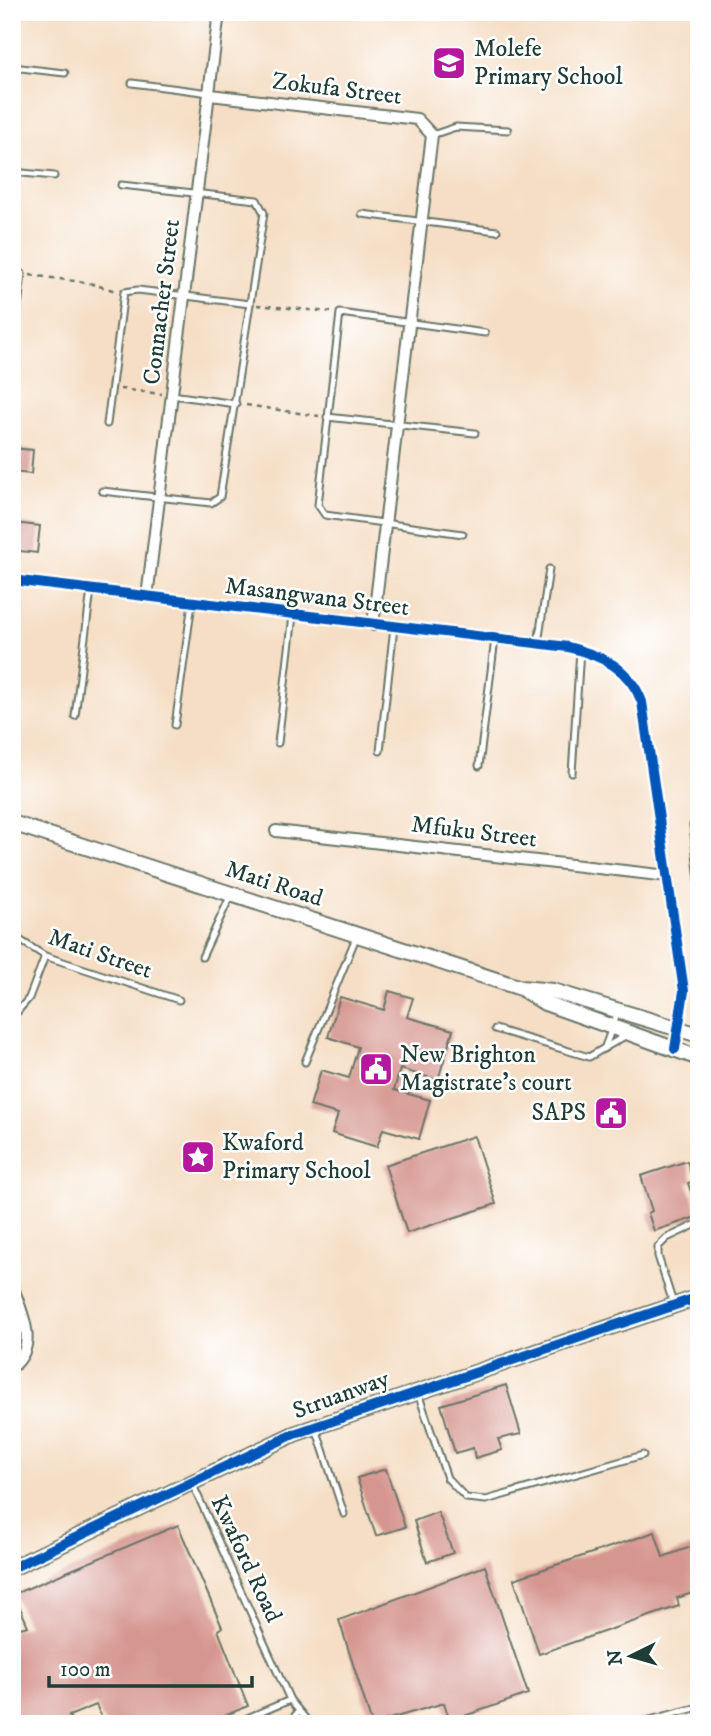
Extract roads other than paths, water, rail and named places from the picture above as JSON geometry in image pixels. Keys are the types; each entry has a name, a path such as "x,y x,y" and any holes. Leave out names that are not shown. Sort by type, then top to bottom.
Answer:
{"street":[{"name":"Connacher Street","path":"147,597 219,12"},
{"name":"Zokufa Street","path":"210,94 417,120 432,135"},
{"path":"373,625 424,220 432,135"},
{"name":"Masangwana Street","path":"12,580 538,644 580,650 613,663 634,684 642,702 668,876"},
{"name":"Mati Road","path":"12,822 522,988 553,991 699,1035"},
{"name":"Mfuku Street","path":"276,831 668,876"},
{"path":"668,876 684,991 675,1049"},
{"name":"Mati Road","path":"522,988 545,1003 699,1058"},
{"path":"12,1285 26,1324 25,1350 12,1367"},
{"name":"Struanway","path":"12,1568 315,1425 699,1297"}],"lane":[{"path":"12,66 65,73"},
{"path":"132,83 210,94"},
{"path":"432,135 456,127 508,130"},
{"path":"12,172 54,176"},
{"path":"102,491 211,503 218,500 223,491 264,213 257,200 196,191 121,186"},
{"path":"362,214 497,231"},
{"path":"12,355 22,274"},
{"path":"107,424 122,293 129,289 250,304"},
{"path":"463,534 331,516 321,511 319,498 327,417 340,313 485,333"},
{"path":"172,395 236,404"},
{"path":"327,417 475,433"},
{"path":"538,644 550,569"},
{"path":"75,716 91,590"},
{"path":"175,725 192,603"},
{"path":"278,743 293,615"},
{"path":"380,751 394,627"},
{"path":"479,766 495,639"},
{"path":"572,773 580,650"},
{"path":"693,825 699,881"},
{"path":"202,957 231,894"},
{"path":"305,1062 357,934"},
{"name":"Mati Street","path":"12,935 45,956 179,1000"},
{"path":"12,1018 29,998 45,956"},
{"path":"604,1049 618,1012"},
{"path":"495,1029 586,1057 629,1033"},
{"path":"674,1306 658,1256 658,1247 667,1238 699,1223"},
{"path":"417,1390 447,1478 466,1497 486,1500 643,1455"},
{"path":"315,1425 344,1514"},
{"name":"Kwaford Road","path":"191,1482 290,1700 310,1724"},
{"path":"233,1724 290,1700"},
{"path":"634,1724 699,1707"},
{"path":"288,1724 298,1712"},
{"path":"487,1724 504,1721 511,1724"}],"place":[{"name":"Molefe Primary School","path":"449,63"},
{"name":"New Brighton Magistrate's court","path":"376,1069"},
{"name":"SAPS","path":"611,1113"},
{"name":"Kwaford Primary School","path":"198,1157"}]}
